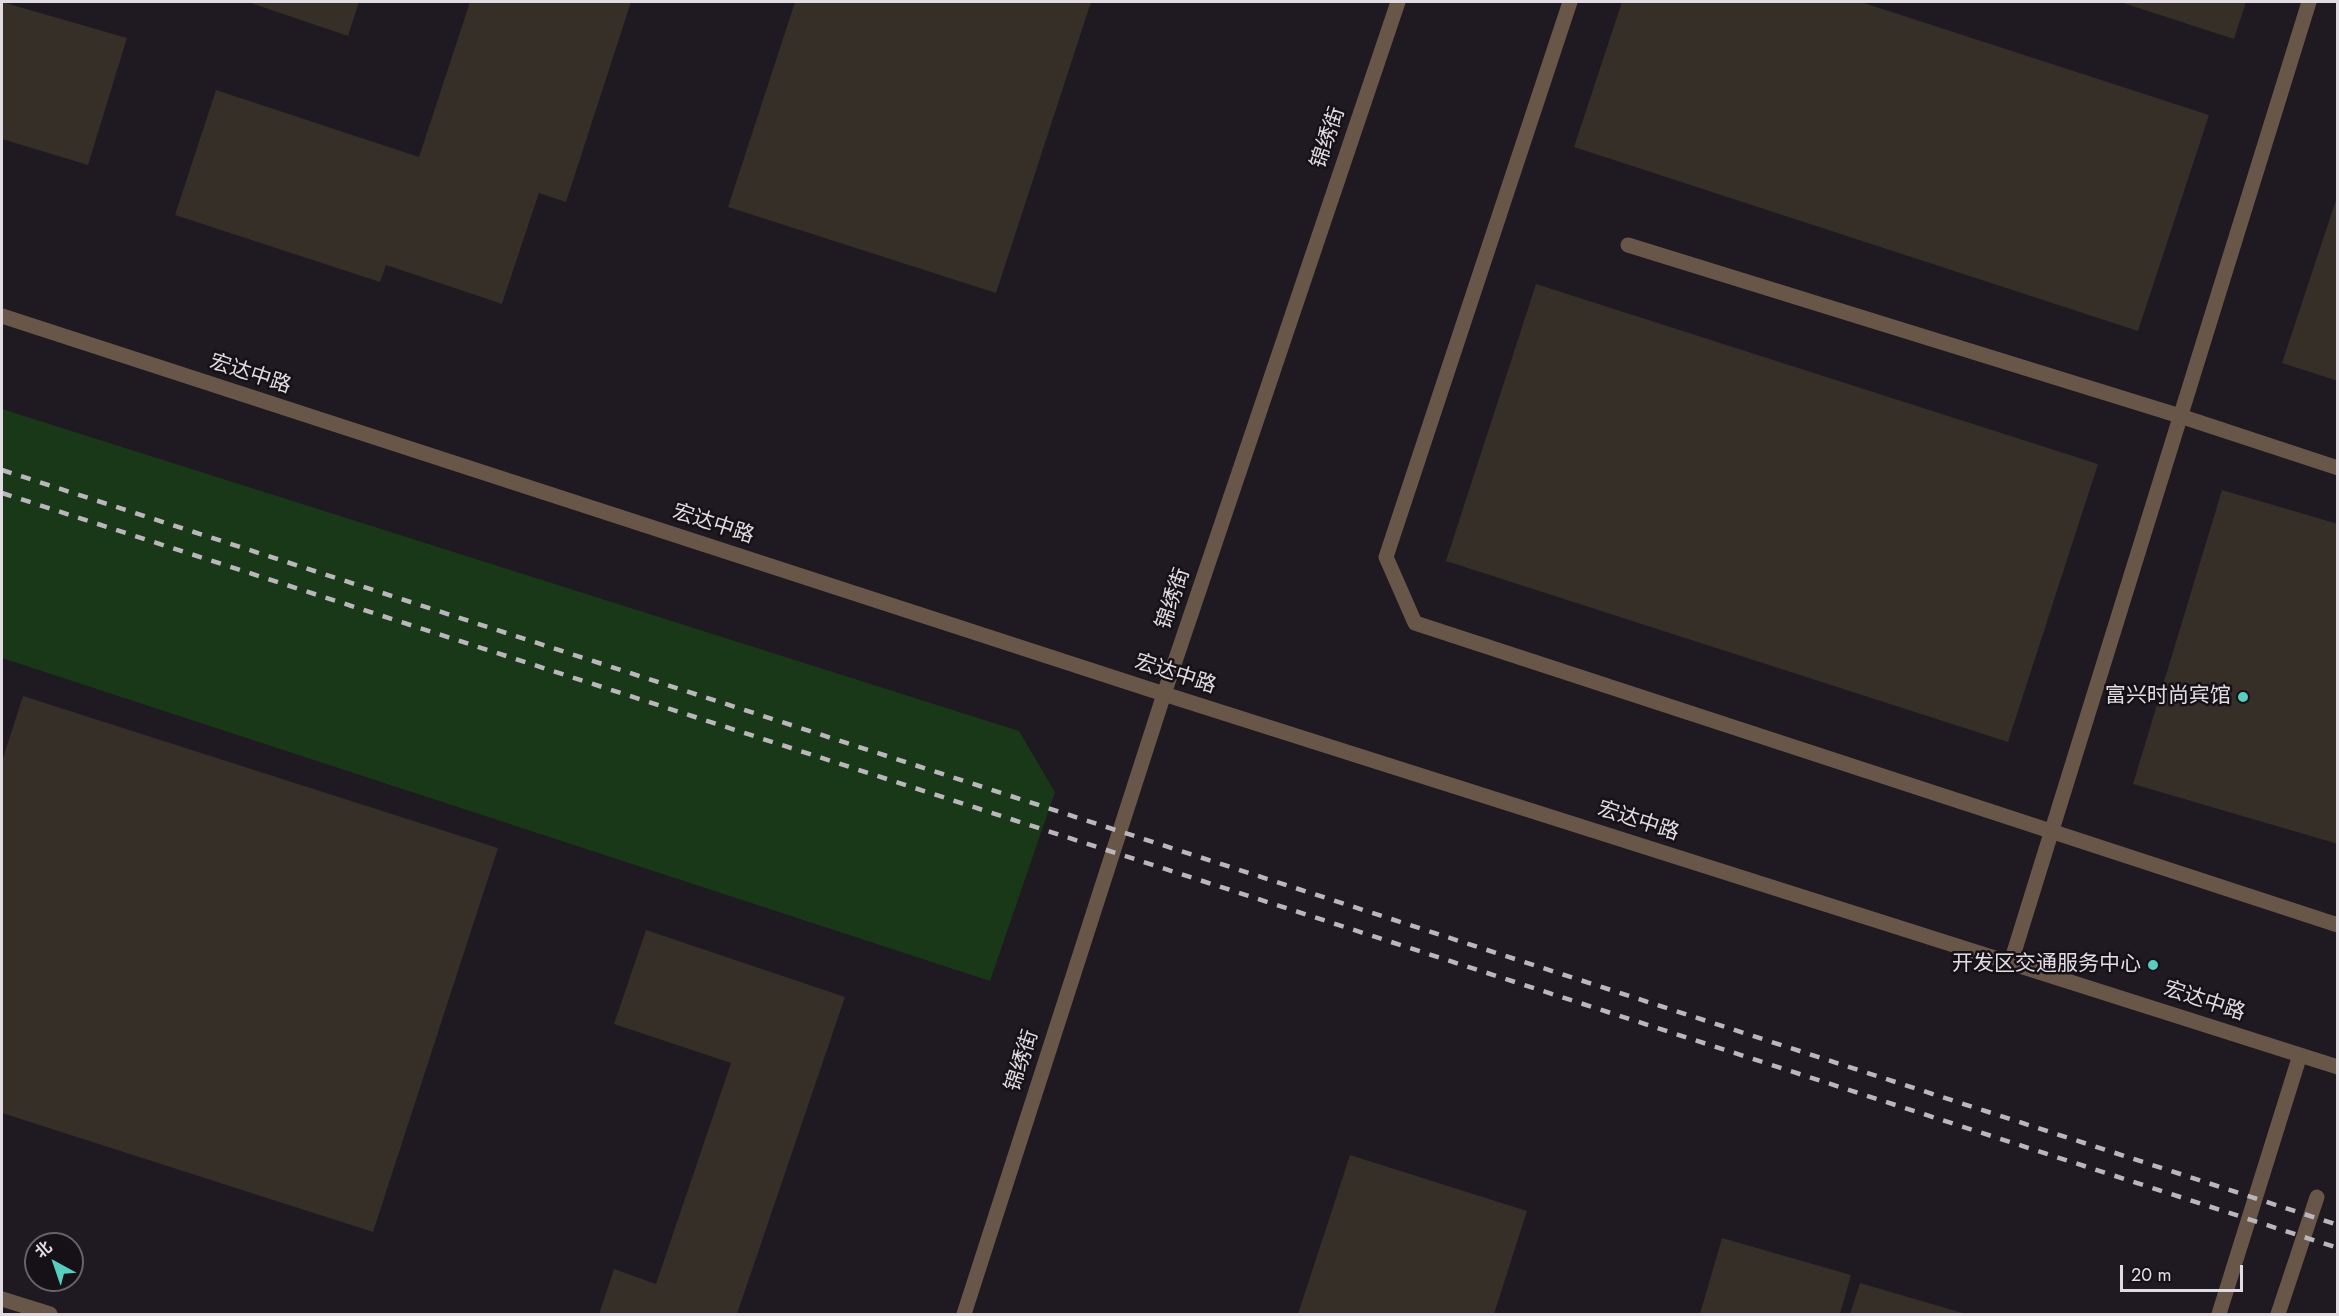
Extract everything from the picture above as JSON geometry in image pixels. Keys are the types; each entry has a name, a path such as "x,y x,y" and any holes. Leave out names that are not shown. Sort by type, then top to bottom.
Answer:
{"street":[{"name":"锦绣街","path":"964,1314 1164,694 1398,2"},
{"path":"1570,2 1386,557 1415,623 2337,925"},
{"path":"2011,962 2309,2"},
{"path":"1628,245 2180,416 2337,468"},
{"name":"宏达中路","path":"2,316 1164,694 2337,1067"},
{"path":"2219,1314 2300,1055"},
{"path":"2278,1314 2317,1197"},
{"path":"2,1299 51,1314"}],"green space":[{"path":"2,409 1019,731 1055,792 990,981 2,658"}],"building":[{"path":"2,2 127,38 88,165 2,139"},
{"path":"248,2 359,2 348,36"},
{"path":"470,2 631,2 566,202 539,193 502,304 386,265 380,282 175,215 216,90 419,157"},
{"path":"795,2 1091,2 996,293 728,207"},
{"path":"1622,2 1861,2 2209,115 2138,331 1574,147"},
{"path":"2120,2 2246,2 2234,39"},
{"path":"2338,197 2338,381 2282,363"},
{"path":"1536,284 2098,464 2008,742 1446,561"},
{"path":"2222,490 2338,524 2338,844 2133,784"},
{"path":"23,696 498,848 373,1232 2,1113 2,761"},
{"path":"646,930 845,997 737,1314 599,1314 614,1269 656,1284 731,1063 614,1024"},
{"path":"1350,1155 1527,1211 1494,1314 1298,1314"},
{"path":"1722,1238 1851,1275 1840,1314 1700,1314"},
{"path":"1860,1283 1966,1314 1850,1314"}],"railway":[{"path":"2,470 2338,1225"},
{"path":"2,493 2338,1248"}],"place":[{"name":"富兴时尚宾馆","path":"2243,697"},
{"name":"开发区交通服务中心","path":"2153,965"}]}
